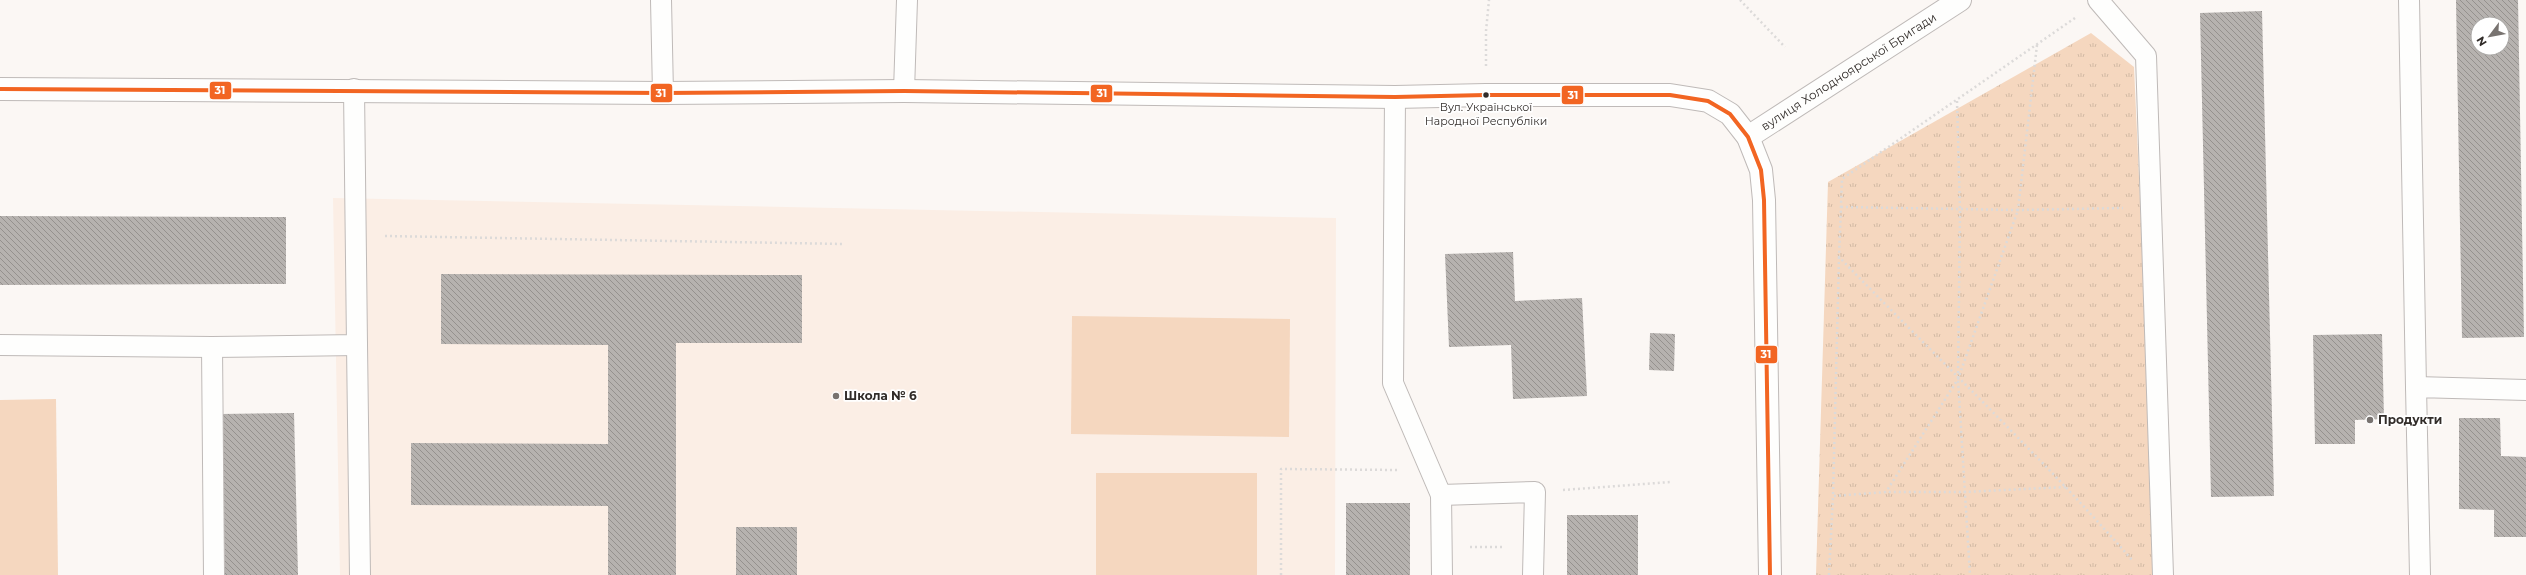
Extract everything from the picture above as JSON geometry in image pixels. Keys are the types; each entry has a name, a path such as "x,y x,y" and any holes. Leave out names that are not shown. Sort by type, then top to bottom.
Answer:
{"street":[{"name":"вулиця Холодноярської Бригади","path":"0,88 354,89 663,93 904,91 1396,97 1486,95 1670,95 1708,100 1730,114 1748,137 1960,0"},
{"path":"1748,137 1761,170 1764,200 1770,575"}],"lane":[{"path":"661,0 663,93"},
{"path":"904,91 907,0"},
{"path":"2409,0 2420,575"},
{"path":"2099,1 2146,56 2163,575"},
{"path":"354,89 360,575"},
{"path":"1396,97 1392,383 1441,495 1442,575"},
{"path":"0,345 212,347 357,345"},
{"path":"212,347 214,575"},
{"path":"2416,387 2526,390"},
{"path":"1441,495 1535,492 1533,547 1534,575"}],"path":[{"path":"1486,95 1486,31 1489,0"},
{"path":"1740,0 1785,46"},
{"path":"1829,575 1833,496 1842,179 2038,45 2099,1"},
{"path":"1886,492 1958,379 2018,210 2038,45"},
{"path":"1957,101 1960,211 1958,379 1970,575"},
{"path":"1841,207 1960,211 2151,207"},
{"path":"355,235 844,244"},
{"path":"1839,256 1958,379 2067,487 2135,563"},
{"path":"1281,575 1281,470 1430,470"},
{"path":"1535,492 1671,482"},
{"path":"1833,496 1886,492 1964,492 2067,487"},
{"path":"1441,547 1533,547"}],"shaded area":[{"name":"Школа № 6","path":"333,198 1336,218 1335,575 340,575"}],"green space":[{"path":"2091,33 2134,67 2157,575 1816,575 1828,182"},
{"path":"1072,316 1290,319 1289,437 1071,434"},
{"path":"56,399 58,575 0,575 0,400"},
{"path":"1096,473 1257,473 1257,575 1096,575"}],"building":[{"path":"2456,0 2518,0 2524,337 2462,338"},
{"path":"2262,11 2274,496 2211,497 2200,13"},
{"path":"0,216 286,217 286,284 0,285"},
{"path":"1513,252 1515,301 1582,298 1587,396 1513,399 1511,345 1449,347 1445,254"},
{"path":"441,274 802,275 802,343 676,343 676,575 608,575 608,506 411,505 411,443 608,444 608,345 441,344"},
{"path":"1650,333 1675,334 1674,371 1649,370"},
{"path":"2382,334 2384,419 2355,420 2355,444 2315,444 2313,335"},
{"path":"294,413 298,575 225,575 221,414"},
{"path":"2459,418 2500,418 2501,456 2526,457 2526,537 2494,537 2494,510 2459,509"},
{"path":"1346,503 1410,503 1410,575 1346,575"},
{"path":"1567,515 1638,515 1638,575 1567,575"},
{"path":"736,527 797,527 797,575 736,575"}],"transit line":[{"name":"31","path":"0,89 663,93 904,91 1395,97 1486,95 1670,95 1708,101 1730,114 1748,137 1761,170 1764,200 1770,575"}],"place":[{"name":"Вул. Української Народної Республіки","path":"1486,95"},
{"name":"Школа № 6","path":"836,396"},
{"name":"Продукти","path":"2370,420"}]}
